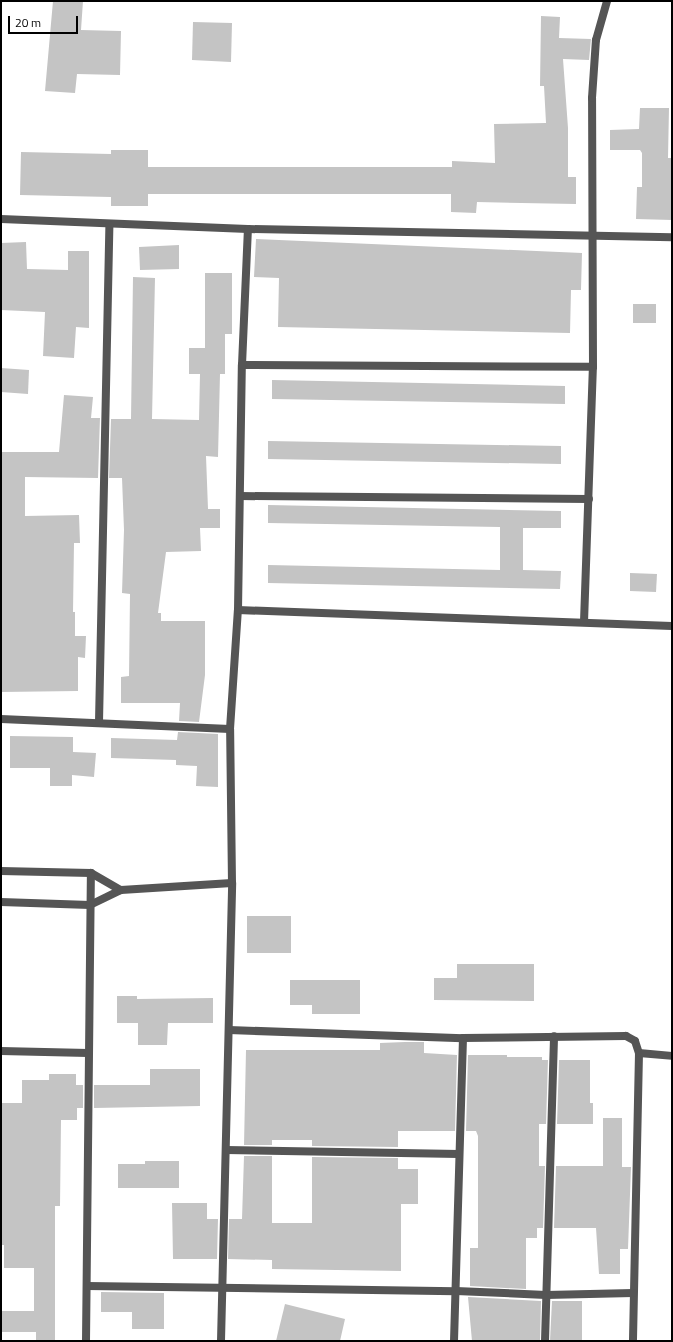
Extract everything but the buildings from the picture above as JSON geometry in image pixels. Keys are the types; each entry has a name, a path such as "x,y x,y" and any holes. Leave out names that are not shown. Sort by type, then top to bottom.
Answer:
{"street":[{"path":"584,622 593,366 591,234 594,76 596,40 607,1"},
{"path":"1,219 109,225 248,229 591,234 672,237"},
{"path":"99,722 109,225"},
{"path":"221,1341 232,883 230,729 238,610 242,365 248,229"},
{"path":"242,365 593,366"},
{"path":"240,496 589,499"},
{"path":"238,610 672,626"},
{"path":"1,719 99,722 230,729"},
{"path":"1,871 91,873 121,890"},
{"path":"86,1341 91,873"},
{"path":"1,902 90,905 121,890 232,883"},
{"path":"229,1030 463,1038 626,1036 635,1041 639,1053 633,1341"},
{"path":"545,1341 554,1036"},
{"path":"454,1341 463,1038"},
{"path":"1,1051 88,1053"},
{"path":"639,1053 672,1056"},
{"path":"226,1150 459,1154"},
{"path":"87,1286 456,1291 546,1295 633,1293"}]}
